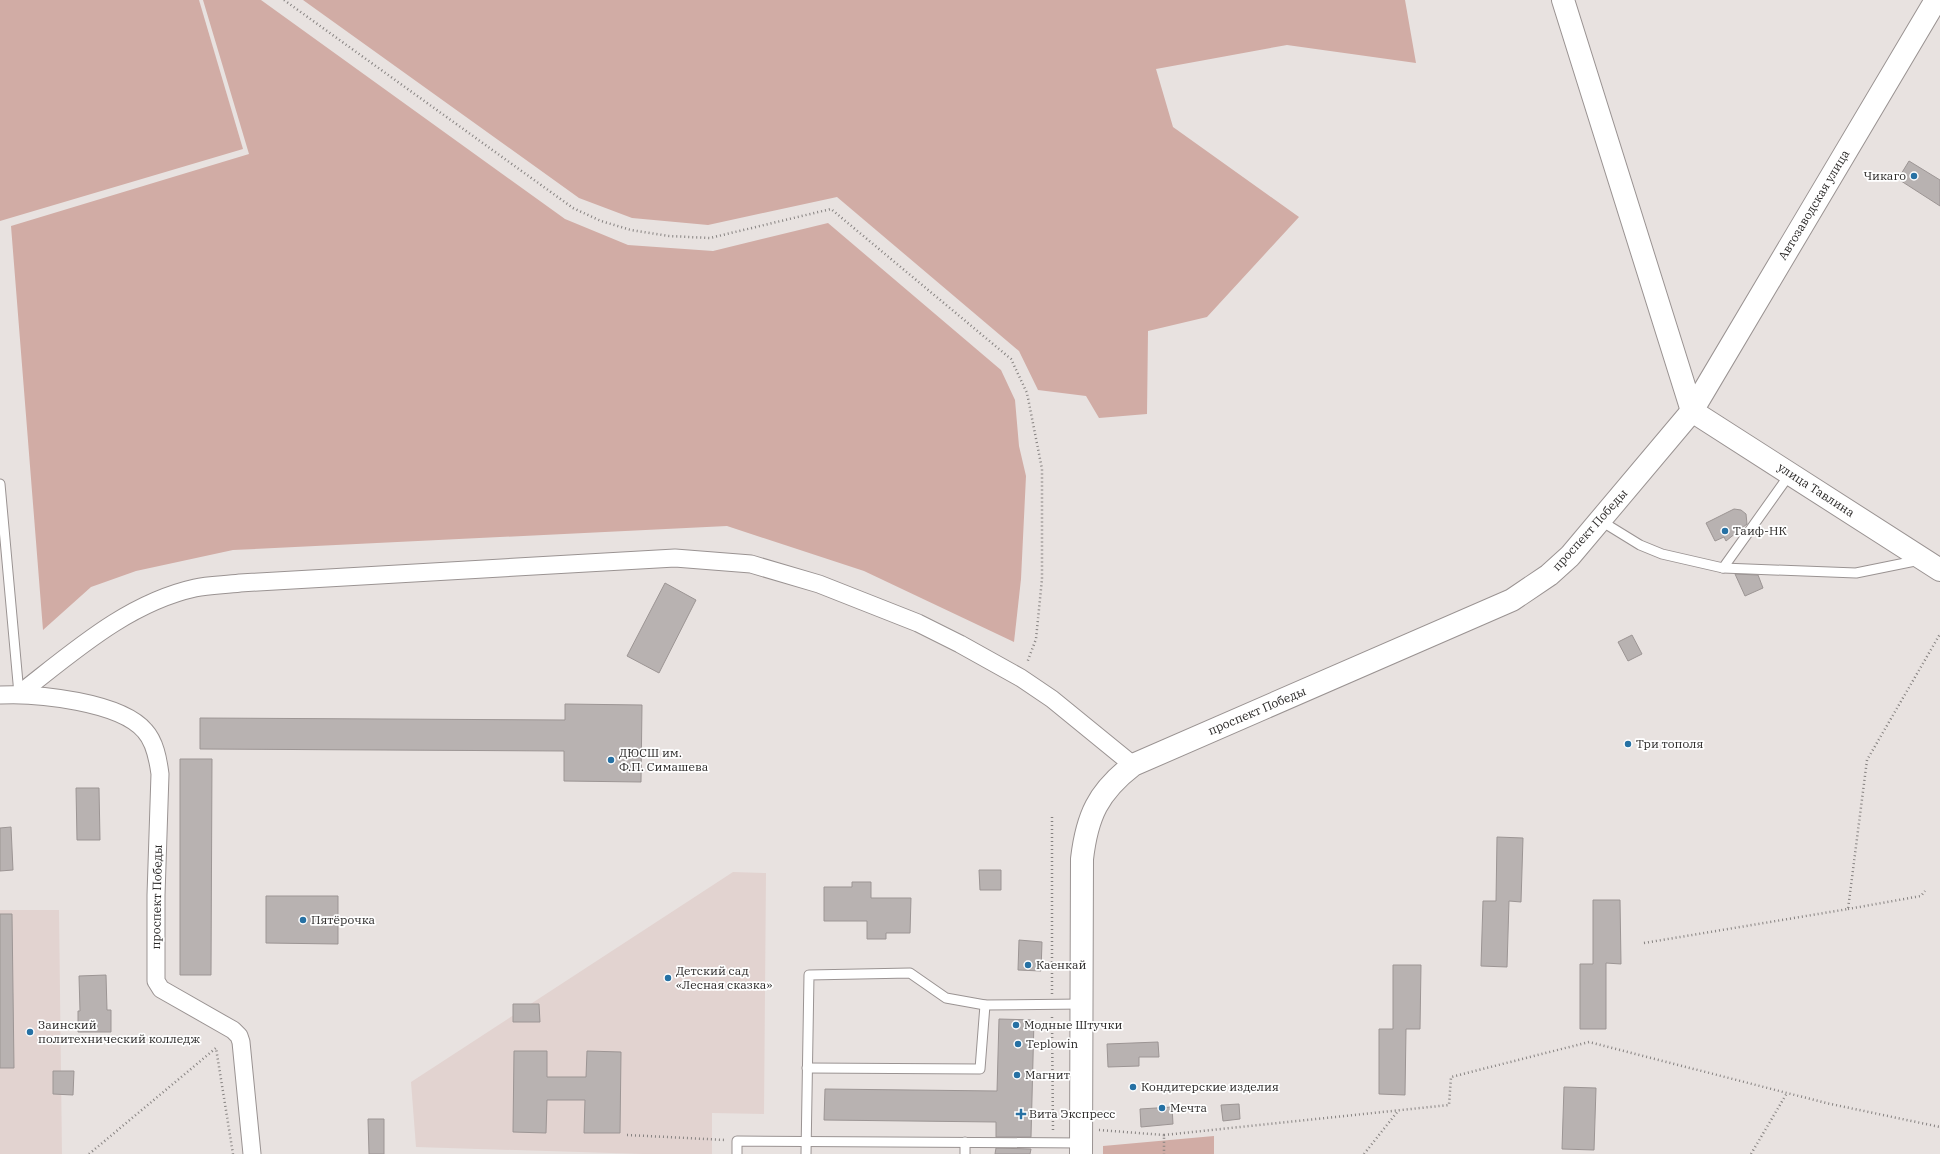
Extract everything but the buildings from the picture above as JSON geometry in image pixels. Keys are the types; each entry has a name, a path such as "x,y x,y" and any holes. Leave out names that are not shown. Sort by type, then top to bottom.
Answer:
{"main road":[{"path":"1563,0 1692,411"},
{"name":"Автозаводская улица","path":"1692,411 1936,0"},
{"name":"улица Тавлина","path":"1692,411 1932,564"},
{"name":"проспект Победы","path":"1081,1142 1082,859 1085,836 1096,803 1116,778 1133,765 1512,600 1549,575 1570,556 1692,411"}],"street":[{"path":"0,695 19,694 97,632 151,604 195,588 240,583 675,558 751,564 819,584 918,623 1021,678 1058,704 1133,765"},
{"name":"проспект Победы","path":"19,694 57,698 124,715 141,726 151,739 157,756 160,774 156,895 156,981 161,989 233,1030 239,1036 241,1042 252,1154"}],"lane":[{"path":"1723,568 1790,474"},
{"path":"0,484 19,694"},
{"path":"1601,521 1640,544 1662,554 1723,568 1856,573 1932,564"},
{"path":"806,1154 808,975 910,973 946,998 985,1005 1082,1004"},
{"path":"807,1068 980,1069 985,1005"},
{"path":"737,1154 737,1141 1081,1142"},
{"path":"965,1142 965,1154"}],"path":[{"path":"284,0 573,208 601,221 631,230 669,236 710,238 831,209 1011,360 1027,393 1042,469 1042,579 1036,638 1021,678"},
{"path":"1848,908 1867,760 1940,634"},
{"path":"1052,814 1053,1143"},
{"path":"1644,943 1921,896 1925,891"},
{"path":"1053,1129 1081,1142 1164,1135 1450,1105 1451,1077 1589,1042 1787,1093 1940,1127"},
{"path":"89,1154 216,1048 232,1154"},
{"path":"1751,1154 1787,1093"},
{"path":"1364,1154 1398,1111"},
{"path":"627,1135 712,1138 737,1141"},
{"path":"1164,1135 1164,1154"}],"shaded area":[{"path":"0,0 199,0 243,149 0,221"},
{"path":"203,0 261,0 565,219 628,245 713,251 828,223 1001,370 1015,400 1019,446 1026,476 1021,579 1014,642 864,571 727,526 233,550 136,571 91,587 43,630 11,226 249,154"},
{"path":"303,0 1405,0 1416,63 1287,45 1156,69 1173,127 1299,217 1207,317 1148,331 1147,414 1099,418 1086,396 1038,390 1019,351 837,197 708,225 632,218 579,198"},
{"name":"Детский сад «Лесная сказка»","path":"733,872 766,873 764,1114 712,1113 712,1154 643,1154 416,1147 411,1082"},
{"name":"Заинский политехнический колледж","path":"0,910 59,910 62,1154 0,1154"},
{"path":"1214,1136 1214,1154 1103,1154 1103,1146"}],"place":[{"name":"Чикаго","path":"1914,176"},
{"name":"Таиф-НК","path":"1725,531"},
{"name":"Три тополя","path":"1628,744"},
{"name":"ДЮСШ им. Ф.П. Симашева","path":"611,760"},
{"name":"Пятёрочка","path":"303,920"},
{"name":"Каенкай","path":"1028,965"},
{"name":"Детский сад «Лесная сказка»","path":"668,978"},
{"name":"Модные Штучки","path":"1016,1025"},
{"name":"Заинский политехнический колледж","path":"30,1032"},
{"name":"Teplowin","path":"1018,1044"},
{"name":"Магнит","path":"1017,1075"},
{"name":"Кондитерские изделия","path":"1133,1087"},
{"name":"Мечта","path":"1162,1108"},
{"name":"Вита Экспресс","path":"1021,1114"}]}
